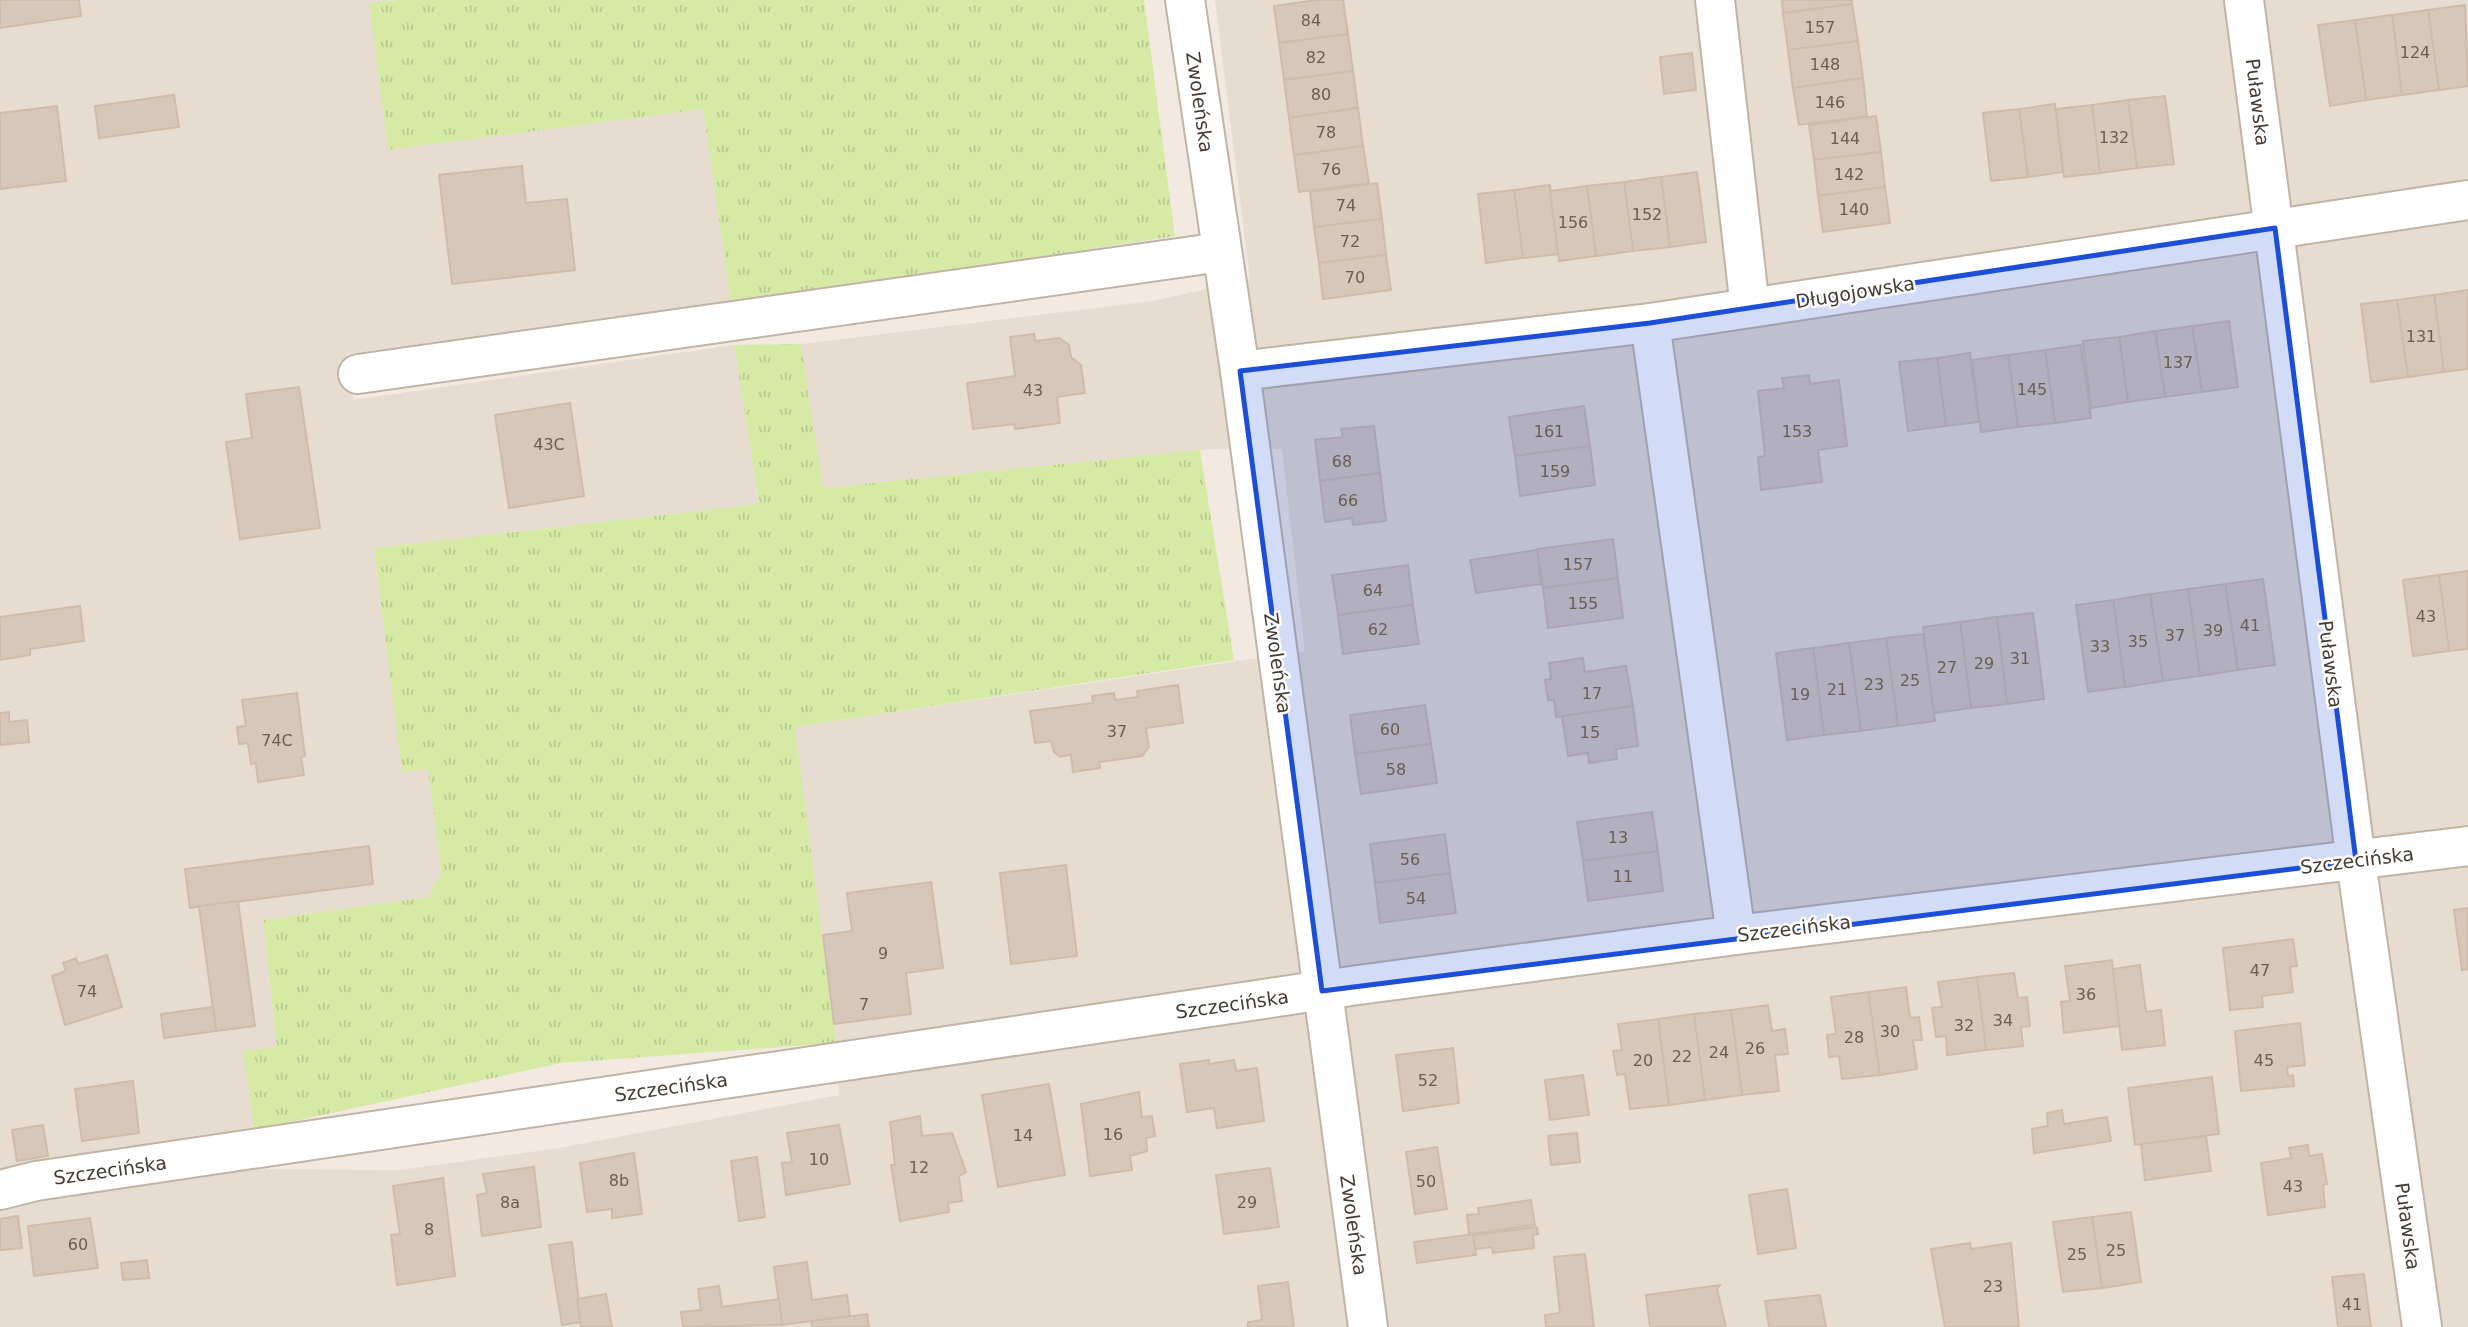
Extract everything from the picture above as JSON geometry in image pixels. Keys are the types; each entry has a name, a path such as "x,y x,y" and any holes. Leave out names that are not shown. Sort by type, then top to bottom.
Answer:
{"street":[{"name":"Zwoleńska","path":"1185,0 1240,370 1368,1327"},
{"path":"1715,0 1750,308"},
{"name":"Puławska","path":"2245,0 2356,861 2422,1327"},
{"name":"Długojowska","path":"1240,370 1650,323 2468,200"},
{"path":"358,374 1221,252"},
{"path":"1650,323 1736,935"},
{"name":"Szczecińska","path":"0,1191 63,1177 1322,990 1736,935 2356,861 2468,845"}],"highlighted area":[{"path":"2275,228 2356,861 1322,991 1240,371 1650,323"}],"shaded area":[{"path":"0,0 397,0 370,3 388,150 703,109 731,304 346,354 353,400 734,345 759,504 374,548 403,772 428,769 441,873 428,897 263,920 277,1047 244,1052 259,1169 400,1170 559,1148 839,1095 836,1043 795,727 1305,651 1282,449 1213,449 822,488 801,344 1153,301 1250,279 1215,0 2468,0 2468,1327 0,1327"}],"green space":[{"path":"397,0 1144,0 1175,236 731,304 703,109 388,150 369,3"},
{"path":"801,344 823,488 1200,450 1234,660 795,727 836,1043 561,1063 254,1130 243,1051 277,1047 263,920 428,897 441,873 428,769 402,772 374,548 759,504 734,345"}],"building":[{"path":"0,0 79,0 81,16 0,28"},
{"path":"1317,0 1343,0 1348,34 1279,43 1274,6"},
{"path":"1782,0 1852,0 1852,4 1783,13"},
{"path":"1852,4 1858,41 1788,50 1783,13"},
{"path":"2465,5 2468,86 2439,90 2428,10"},
{"path":"2428,10 2439,90 2402,95 2392,15"},
{"path":"2392,15 2402,95 2366,100 2355,20"},
{"path":"2355,20 2366,100 2330,106 2318,25"},
{"path":"1348,34 1353,71 1284,80 1279,43"},
{"path":"1858,41 1863,78 1793,88 1788,50"},
{"path":"1692,53 1696,90 1664,94 1660,57"},
{"path":"1353,71 1358,108 1289,118 1284,80"},
{"path":"1863,78 1867,116 1799,125 1793,88"},
{"path":"174,95 179,127 99,138 95,106"},
{"path":"2165,96 2174,164 2137,168 2128,100"},
{"path":"2128,100 2137,168 2100,173 2092,105"},
{"path":"2055,104 2063,172 2028,177 2019,109"},
{"path":"2092,105 2100,173 2064,177 2056,109"},
{"path":"57,106 66,181 0,189 0,113"},
{"path":"1358,108 1363,146 1294,155 1289,118"},
{"path":"2019,109 2028,177 1991,181 1983,113"},
{"path":"1876,116 1881,152 1814,160 1809,125"},
{"path":"1363,146 1369,183 1299,192 1294,155"},
{"path":"1881,152 1885,187 1818,196 1814,160"},
{"path":"522,166 526,203 567,199 575,270 452,284 439,175"},
{"path":"1697,172 1706,242 1670,247 1661,177"},
{"path":"1661,177 1670,247 1633,251 1624,182"},
{"path":"1624,182 1633,251 1596,256 1587,186"},
{"path":"1377,183 1382,219 1314,227 1310,192"},
{"path":"1550,185 1558,254 1523,258 1514,190"},
{"path":"1587,186 1596,256 1559,261 1550,191"},
{"path":"1885,187 1890,223 1823,232 1818,196"},
{"path":"1514,190 1523,258 1486,263 1478,194"},
{"path":"1382,219 1386,255 1319,263 1314,227"},
{"path":"1386,255 1391,290 1323,299 1319,263"},
{"path":"2468,290 2468,369 2444,372 2434,295"},
{"path":"2434,295 2444,372 2408,377 2397,300"},
{"path":"2397,300 2408,377 2371,382 2361,304"},
{"path":"2229,321 2238,387 2202,392 2192,326"},
{"path":"2192,326 2202,392 2165,397 2155,331"},
{"path":"2155,331 2165,397 2128,402 2119,337"},
{"path":"1034,334 1035,341 1059,338 1069,345 1071,357 1081,365 1085,393 1057,397 1060,423 1015,429 1014,424 973,429 967,383 1015,376 1010,337"},
{"path":"2119,337 2128,402 2091,408 2083,341"},
{"path":"2081,345 2091,418 2055,423 2045,350"},
{"path":"2045,350 2055,423 2018,427 2008,355"},
{"path":"1970,353 1979,422 1946,426 1937,358"},
{"path":"2008,355 2018,427 1981,432 1972,360"},
{"path":"1937,358 1946,426 1908,431 1899,362"},
{"path":"1809,375 1810,384 1839,380 1847,446 1818,450 1822,482 1761,490 1758,457 1765,456 1758,391 1784,388 1782,378"},
{"path":"299,387 320,528 240,539 226,442 252,438 246,394"},
{"path":"570,403 584,496 509,508 495,415"},
{"path":"1584,406 1590,446 1515,456 1509,417"},
{"path":"1374,426 1380,473 1320,481 1315,440 1343,437 1341,429"},
{"path":"1590,446 1595,485 1520,496 1515,456"},
{"path":"1380,473 1386,521 1353,525 1352,518 1325,522 1320,481"},
{"path":"1613,539 1618,578 1543,588 1537,549"},
{"path":"1537,550 1541,584 1476,593 1470,560"},
{"path":"1408,565 1413,605 1338,615 1332,575"},
{"path":"2468,571 2468,649 2449,651 2439,575"},
{"path":"2439,575 2449,651 2413,656 2403,580"},
{"path":"1618,578 1623,618 1548,628 1543,588"},
{"path":"2263,579 2275,665 2238,670 2225,584"},
{"path":"2225,584 2238,670 2200,676 2188,589"},
{"path":"2188,589 2200,676 2163,681 2150,594"},
{"path":"2150,594 2163,681 2125,687 2113,600"},
{"path":"2113,600 2125,687 2088,692 2076,605"},
{"path":"1413,605 1419,644 1343,654 1338,615"},
{"path":"80,606 84,641 30,649 30,655 0,660 0,617"},
{"path":"2033,613 2044,699 2007,704 1997,617"},
{"path":"1997,617 2007,704 1971,708 1960,622"},
{"path":"1960,622 1971,708 1934,713 1923,627"},
{"path":"1923,634 1935,721 1898,726 1886,638"},
{"path":"1886,638 1898,726 1861,731 1849,643"},
{"path":"1849,643 1861,731 1824,735 1813,648"},
{"path":"1813,648 1824,735 1787,740 1776,653"},
{"path":"1583,658 1585,672 1626,666 1633,706 1556,717 1554,700 1548,700 1545,680 1551,679 1549,663"},
{"path":"1178,685 1183,723 1146,728 1149,747 1142,756 1099,762 1100,768 1073,772 1071,755 1060,757 1054,752 1051,741 1035,743 1030,711 1093,703 1092,696 1114,693 1115,700 1138,697 1137,691"},
{"path":"297,693 305,756 301,757 304,775 258,782 256,763 251,764 248,743 239,744 237,727 246,726 242,700"},
{"path":"1425,705 1431,744 1355,754 1350,715"},
{"path":"1633,706 1638,746 1616,749 1617,759 1589,763 1588,753 1568,756 1562,716"},
{"path":"9,712 9,722 27,720 29,742 0,745 0,713"},
{"path":"1431,744 1437,783 1361,794 1355,754"},
{"path":"1652,812 1658,851 1583,861 1577,822"},
{"path":"1445,834 1450,873 1375,883 1370,844"},
{"path":"369,846 373,884 190,908 185,869"},
{"path":"1658,851 1663,891 1588,901 1583,861"},
{"path":"1066,865 1077,956 1011,964 1000,873"},
{"path":"1450,873 1456,913 1380,923 1375,883"},
{"path":"931,882 943,968 906,973 911,1014 834,1024 823,935 852,931 847,893"},
{"path":"238,901 255,1026 216,1031 199,906"},
{"path":"2468,908 2468,969 2462,970 2454,910"},
{"path":"2293,939 2297,966 2290,967 2293,992 2262,996 2263,1007 2230,1010 2223,948"},
{"path":"107,955 122,1007 65,1025 52,976 66,971 63,963 76,958 78,964"},
{"path":"2112,960 2120,1026 2064,1033 2061,1002 2070,1001 2065,966"},
{"path":"2140,965 2146,1012 2161,1010 2165,1045 2122,1050 2113,969"},
{"path":"2014,973 2018,998 2027,997 2030,1026 2021,1027 2023,1046 1986,1050 1977,977"},
{"path":"1977,977 1986,1050 1947,1055 1946,1036 1936,1037 1932,1008 1942,1007 1938,982"},
{"path":"1906,987 1910,1018 1919,1017 1922,1040 1913,1040 1917,1069 1880,1075 1868,992"},
{"path":"1868,992 1880,1075 1842,1079 1839,1056 1829,1057 1827,1035 1836,1034 1831,997"},
{"path":"1768,1005 1772,1031 1785,1029 1788,1054 1775,1055 1779,1091 1742,1095 1731,1010"},
{"path":"213,1007 216,1031 164,1038 161,1014"},
{"path":"1731,1010 1742,1095 1705,1100 1694,1014"},
{"path":"1694,1014 1705,1100 1669,1105 1658,1019"},
{"path":"1658,1019 1669,1105 1630,1109 1625,1074 1617,1075 1613,1051 1622,1050 1618,1024"},
{"path":"2300,1023 2305,1065 2287,1067 2288,1076 2293,1075 2294,1086 2241,1091 2235,1031"},
{"path":"1453,1048 1459,1103 1403,1111 1396,1055"},
{"path":"1209,1060 1209,1064 1234,1060 1236,1071 1257,1068 1264,1121 1217,1128 1214,1108 1187,1112 1180,1064"},
{"path":"1583,1075 1589,1115 1550,1120 1545,1080"},
{"path":"2212,1077 2219,1134 2135,1145 2128,1088"},
{"path":"133,1081 139,1133 82,1141 75,1089"},
{"path":"1049,1084 1065,1175 998,1187 982,1095"},
{"path":"1139,1092 1142,1117 1152,1116 1155,1136 1146,1138 1147,1151 1130,1156 1132,1170 1090,1176 1081,1104"},
{"path":"2062,1110 2064,1124 2107,1117 2111,1141 2034,1153 2032,1129 2048,1126 2047,1113"},
{"path":"920,1116 922,1136 952,1133 966,1172 959,1176 962,1201 948,1203 949,1212 900,1221 891,1165 895,1165 890,1122"},
{"path":"43,1125 48,1156 17,1161 12,1130"},
{"path":"839,1125 850,1184 786,1195 782,1163 792,1162 787,1133"},
{"path":"1577,1133 1580,1162 1551,1165 1548,1136"},
{"path":"2206,1136 2211,1171 2145,1180 2141,1144"},
{"path":"2308,1145 2309,1156 2322,1154 2327,1184 2323,1185 2325,1207 2268,1215 2261,1163 2291,1158 2289,1148"},
{"path":"1437,1147 1447,1209 1415,1214 1406,1152"},
{"path":"634,1153 642,1214 612,1218 612,1209 587,1212 580,1163"},
{"path":"757,1157 765,1217 739,1221 731,1161"},
{"path":"534,1167 541,1227 482,1236 477,1195 487,1193 483,1174"},
{"path":"1270,1168 1279,1227 1224,1234 1216,1175"},
{"path":"443,1178 455,1276 397,1285 391,1235 400,1234 393,1186"},
{"path":"1787,1189 1796,1248 1758,1254 1749,1195"},
{"path":"1531,1200 1535,1225 1469,1234 1467,1215 1479,1214 1478,1208"},
{"path":"2131,1212 2141,1282 2102,1288 2092,1217"},
{"path":"18,1216 22,1248 0,1250 0,1219"},
{"path":"2092,1217 2102,1288 2063,1292 2053,1222"},
{"path":"90,1218 98,1268 34,1276 28,1226"},
{"path":"1537,1227 1538,1234 1533,1235 1534,1248 1493,1253 1492,1247 1475,1249 1473,1235"},
{"path":"1473,1234 1476,1255 1417,1263 1414,1242"},
{"path":"572,1242 581,1322 562,1325 549,1245"},
{"path":"1970,1243 1971,1249 2011,1243 2019,1327 1945,1327 1931,1249"},
{"path":"1585,1254 1594,1327 1546,1327 1545,1315 1560,1313 1554,1257"},
{"path":"147,1260 149,1278 123,1280 121,1263"},
{"path":"807,1262 812,1300 847,1295 850,1316 782,1325 774,1267"},
{"path":"2364,1274 2371,1327 2338,1327 2332,1277"},
{"path":"1288,1282 1294,1327 1248,1327 1248,1322 1262,1320 1258,1286"},
{"path":"1720,1285 1717,1289 1726,1327 1650,1327 1646,1295"},
{"path":"719,1286 722,1307 779,1299 782,1325 683,1327 681,1312 701,1310 698,1289"},
{"path":"606,1294 612,1327 581,1327 577,1299"},
{"path":"1820,1295 1826,1327 1769,1327 1765,1301"},
{"path":"867,1314 869,1327 812,1327 811,1321"}]}
